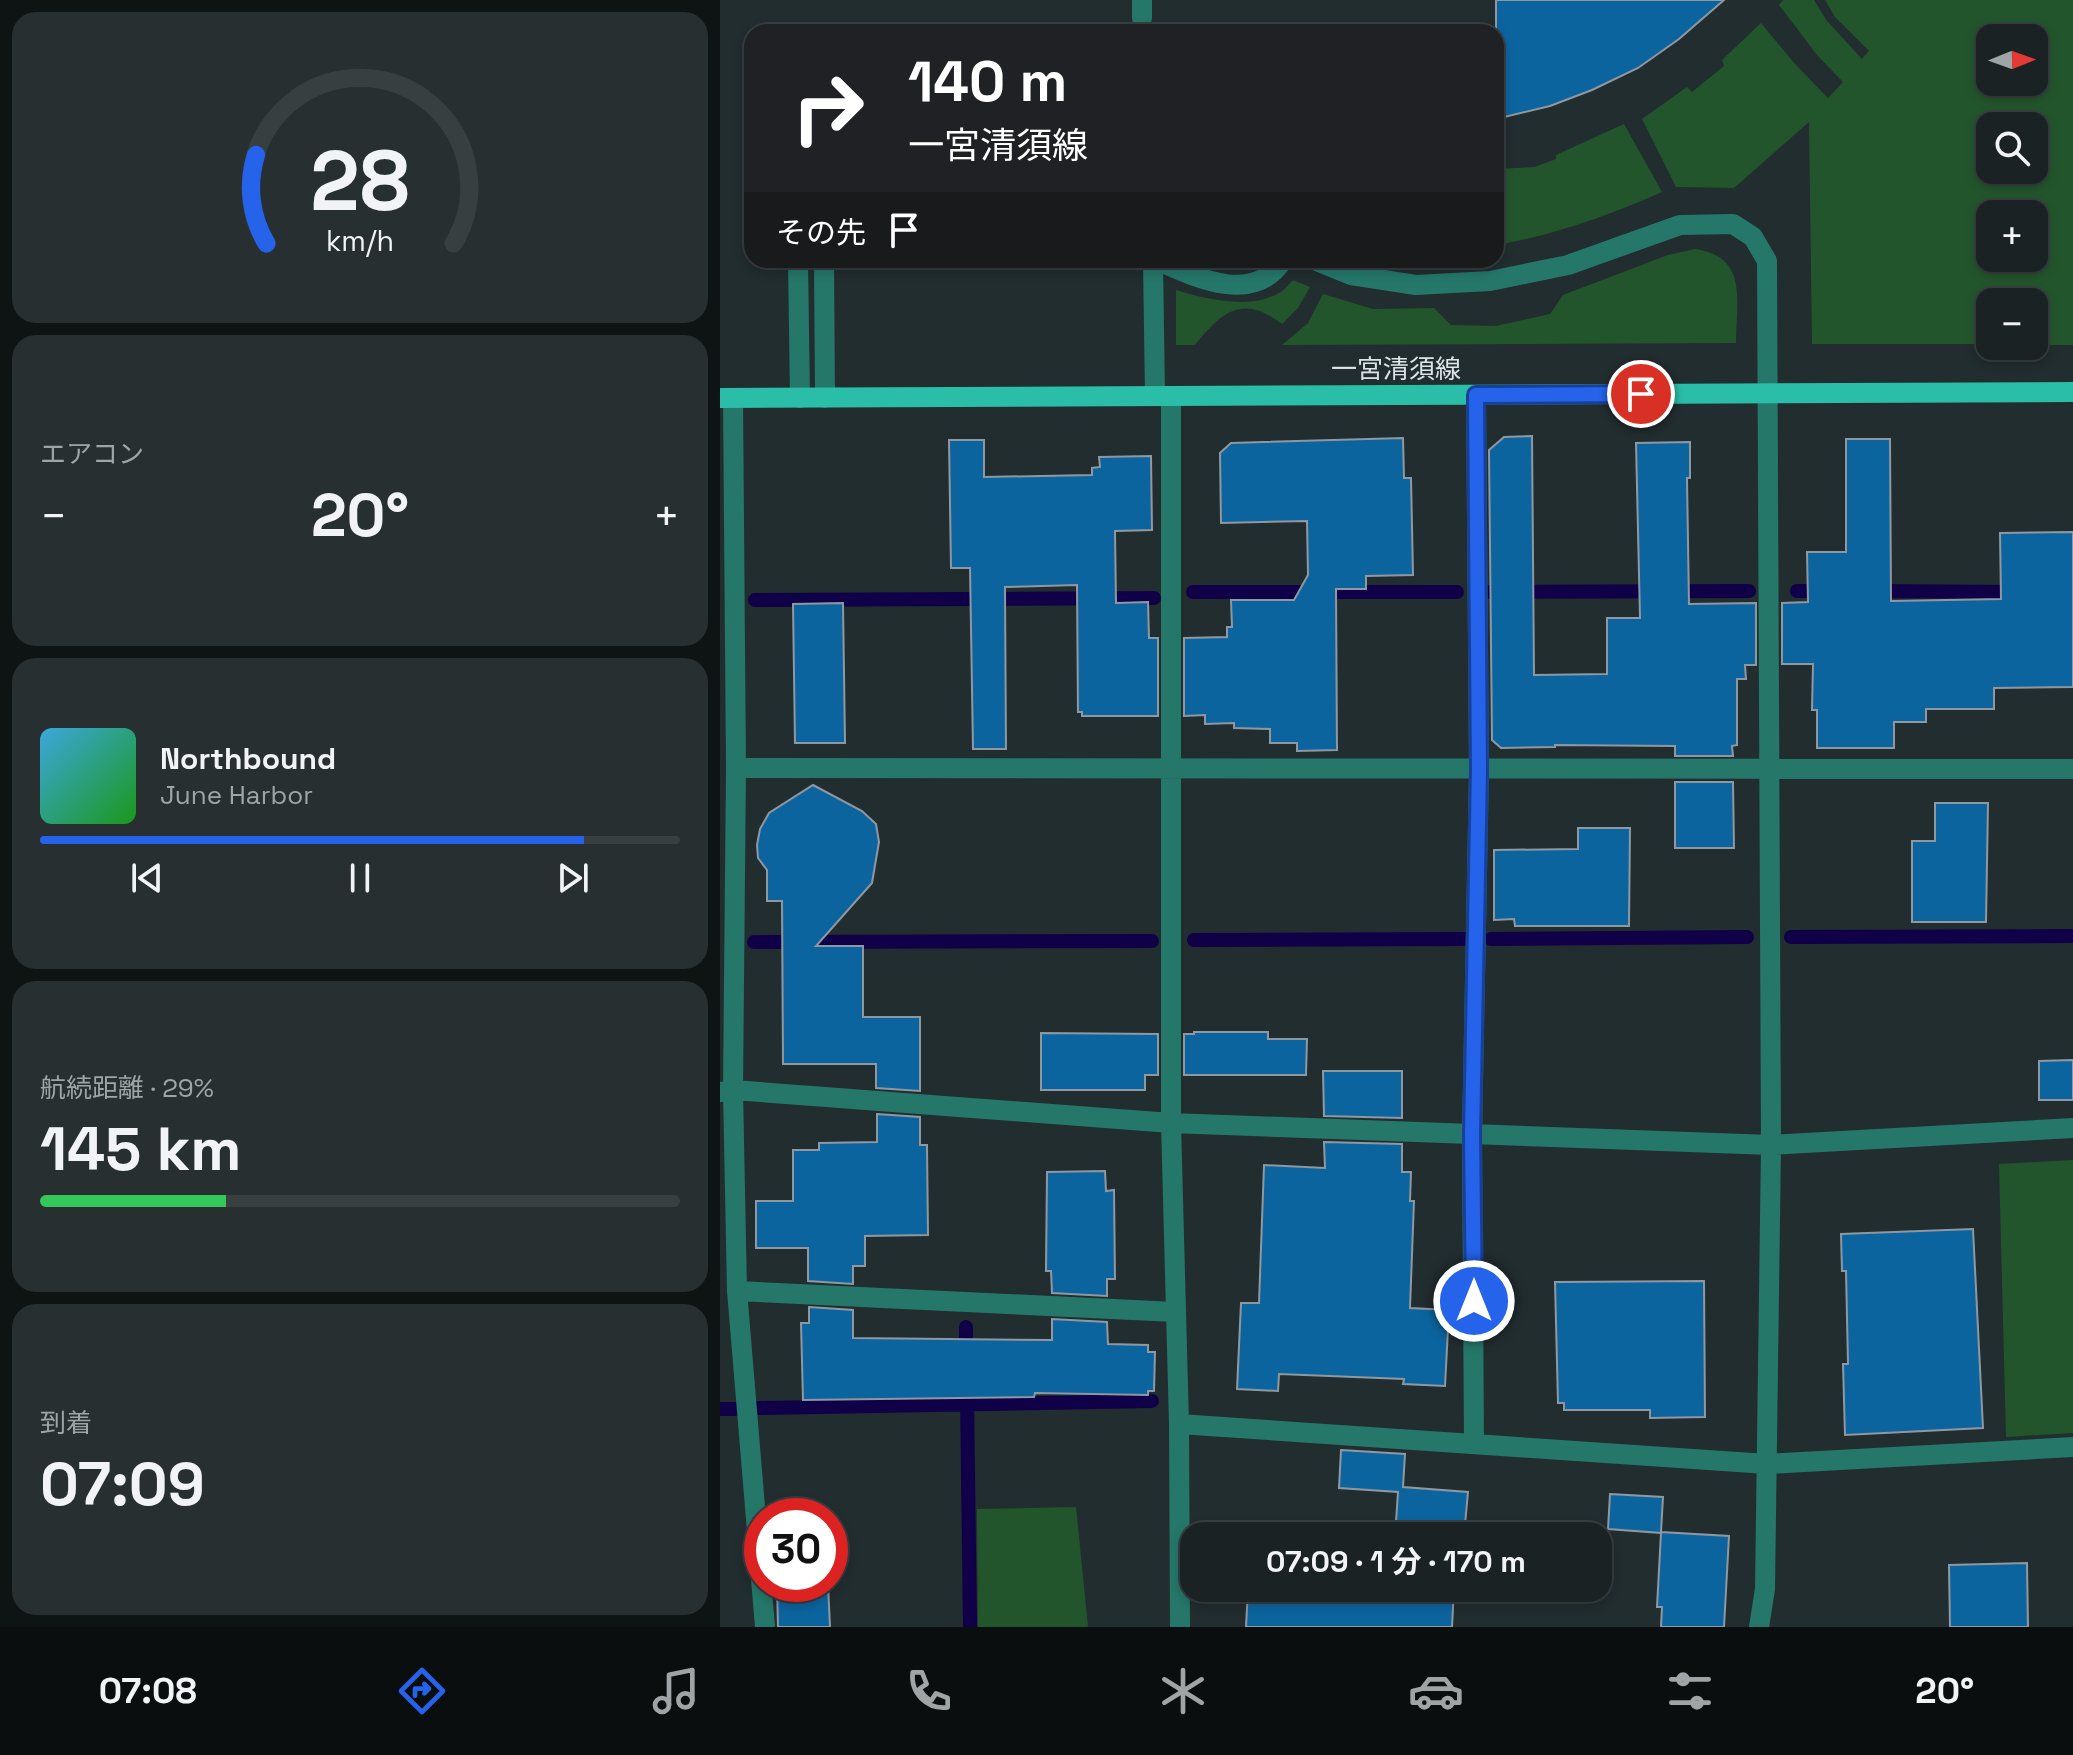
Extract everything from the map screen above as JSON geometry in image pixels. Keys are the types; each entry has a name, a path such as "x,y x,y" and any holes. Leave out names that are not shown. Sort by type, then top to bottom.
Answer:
{"main road":[{"name":"一宮清須線","path":"726,398 2073,392"}],"street":[{"path":"1334,268 1351,275 1416,285 1490,281 1568,265 1680,225 1733,224 1753,237 1767,261 1771,1145 1765,1589 1759,1627"},
{"path":"798,268 800,398"},
{"path":"824,268 825,398"},
{"path":"1155,268 1163,396 1173,768 1171,1123 1179,1424 1180,1627"},
{"path":"1173,268 1212,284 1258,283 1278,268"},
{"path":"1474,1443 1472,1135 1479,770 1476,395"},
{"path":"726,398 736,768 726,1091 737,1291 765,1627"},
{"path":"736,768 2073,769"},
{"path":"726,1091 1171,1123 1771,1145 2073,1128"},
{"path":"737,1291 1175,1312"},
{"path":"1179,1424 1767,1464 2073,1447"}],"green space":[{"path":"1783,0 1814,0 1827,21 1862,59 1869,51 1835,17 1825,0 2073,0 2073,345 2048,345 2048,288 1976,288 1976,344 1812,344 1809,122 1734,188 1676,187 1642,119 1687,87 1692,92 1724,66 1722,60 1761,23 1828,98 1843,82 1817,55 1779,5"},
{"path":"1624,124 1662,192 1580,224 1504,243 1504,169 1535,167 1556,159 1556,155"},
{"path":"1695,249 1724,261 1732,271 1737,297 1736,343 1282,345 1308,323 1323,294 1373,309 1434,308 1451,325 1496,326 1550,314 1563,295 1668,255"},
{"path":"1293,280 1310,287 1298,308 1282,324 1268,315 1244,308 1234,310 1214,323 1195,345 1176,345 1176,290 1228,301 1255,301 1281,292"},
{"path":"2073,1160 2073,1433 2006,1437 1999,1164"},
{"path":"1076,1507 1088,1627 978,1627 977,1509"}],"building":[{"path":"1496,0 1724,0 1679,39 1638,68 1550,106 1504,117 1504,24 1496,24"},
{"path":"1532,436 1534,675 1607,674 1607,618 1640,618 1636,443 1690,442 1690,478 1687,478 1689,604 1756,603 1756,665 1745,665 1746,679 1737,679 1737,745 1732,746 1733,756 1675,756 1675,746 1501,748 1492,740 1489,450 1504,437"},
{"path":"1403,438 1404,478 1411,478 1413,575 1366,576 1366,589 1336,589 1337,750 1297,751 1297,743 1270,743 1270,729 1234,728 1234,723 1205,724 1205,715 1184,716 1184,638 1227,637 1227,627 1232,627 1231,600 1294,600 1308,575 1307,521 1221,523 1220,453 1231,443"},
{"path":"1846,439 1890,439 1891,601 2001,599 2000,533 2073,532 2073,687 1994,688 1994,709 1926,709 1926,722 1894,722 1894,748 1817,748 1817,710 1812,710 1813,664 1782,664 1782,603 1808,602 1807,552 1846,552"},
{"path":"949,440 984,440 984,477 1092,475 1092,468 1100,467 1099,457 1151,456 1152,530 1115,531 1116,603 1148,602 1149,638 1158,638 1158,716 1082,716 1082,712 1078,712 1077,585 1005,587 1006,749 973,749 970,568 951,568"},
{"path":"843,603 845,743 795,743 793,604"},
{"path":"1675,782 1733,782 1734,848 1675,848"},
{"path":"813,785 862,811 876,824 879,842 872,883 816,946 863,946 863,1017 920,1017 920,1091 876,1088 876,1064 783,1064 782,901 767,901 767,870 758,858 757,845 760,829 769,813"},
{"path":"1935,803 1988,803 1986,922 1912,922 1912,841 1935,841"},
{"path":"1578,828 1630,828 1629,926 1515,926 1514,919 1494,920 1494,850 1578,849"},
{"path":"1268,1032 1268,1039 1307,1039 1306,1075 1184,1075 1184,1034"},
{"path":"1041,1033 1158,1034 1158,1075 1145,1075 1145,1090 1041,1090"},
{"path":"2073,1060 2073,1100 2039,1100 2039,1061"},
{"path":"1323,1071 1402,1071 1402,1118 1324,1116"},
{"path":"877,1114 920,1117 920,1145 927,1145 928,1235 865,1236 865,1266 853,1266 853,1284 808,1281 808,1248 756,1248 756,1201 793,1201 793,1150 819,1150 819,1143 877,1142"},
{"path":"1324,1142 1402,1144 1402,1172 1411,1172 1410,1201 1414,1201 1410,1308 1449,1310 1445,1386 1403,1384 1404,1379 1279,1374 1278,1391 1237,1389 1241,1303 1259,1303 1264,1165 1325,1168"},
{"path":"1105,1171 1106,1191 1114,1190 1115,1279 1107,1279 1107,1296 1052,1293 1051,1271 1046,1271 1047,1172"},
{"path":"1973,1229 1983,1428 1845,1435 1843,1364 1848,1364 1846,1271 1842,1271 1841,1234"},
{"path":"1704,1281 1705,1417 1650,1418 1650,1410 1564,1410 1564,1403 1558,1403 1555,1282"},
{"path":"809,1307 853,1310 853,1338 1052,1340 1052,1319 1107,1322 1108,1344 1148,1345 1148,1352 1155,1352 1154,1391 1148,1391 1148,1395 1035,1393 1034,1397 803,1400 801,1323 809,1323"},
{"path":"1341,1450 1405,1454 1403,1487 1468,1492 1465,1522 1396,1522 1398,1492 1339,1488"},
{"path":"1610,1494 1663,1497 1661,1532 1729,1536 1724,1627 1661,1627 1662,1607 1657,1607 1661,1533 1612,1529 1612,1522 1608,1522"},
{"path":"2027,1563 2028,1627 1950,1627 1949,1565"},
{"path":"777,1602 829,1602 830,1627 778,1627"},
{"path":"1247,1602 1453,1602 1452,1627 1246,1627"}],"waterway":[{"path":"1489,592 1749,591"},
{"path":"1797,591 1825,591"},
{"path":"1873,591 2017,592"},
{"path":"1193,592 1457,592"},
{"path":"755,600 1154,598"},
{"path":"1791,937 2073,936"},
{"path":"1491,939 1747,937"},
{"path":"1194,940 1465,939"},
{"path":"754,942 1152,941"},
{"path":"966,1327 966,1359"},
{"path":"967,1395 970,1627"},
{"path":"759,1408 1152,1401"},
{"path":"720,1409 736,1409"}],"route":[{"path":"1474,1301 1472,1135 1479,770 1476,395 1641,394"}]}
